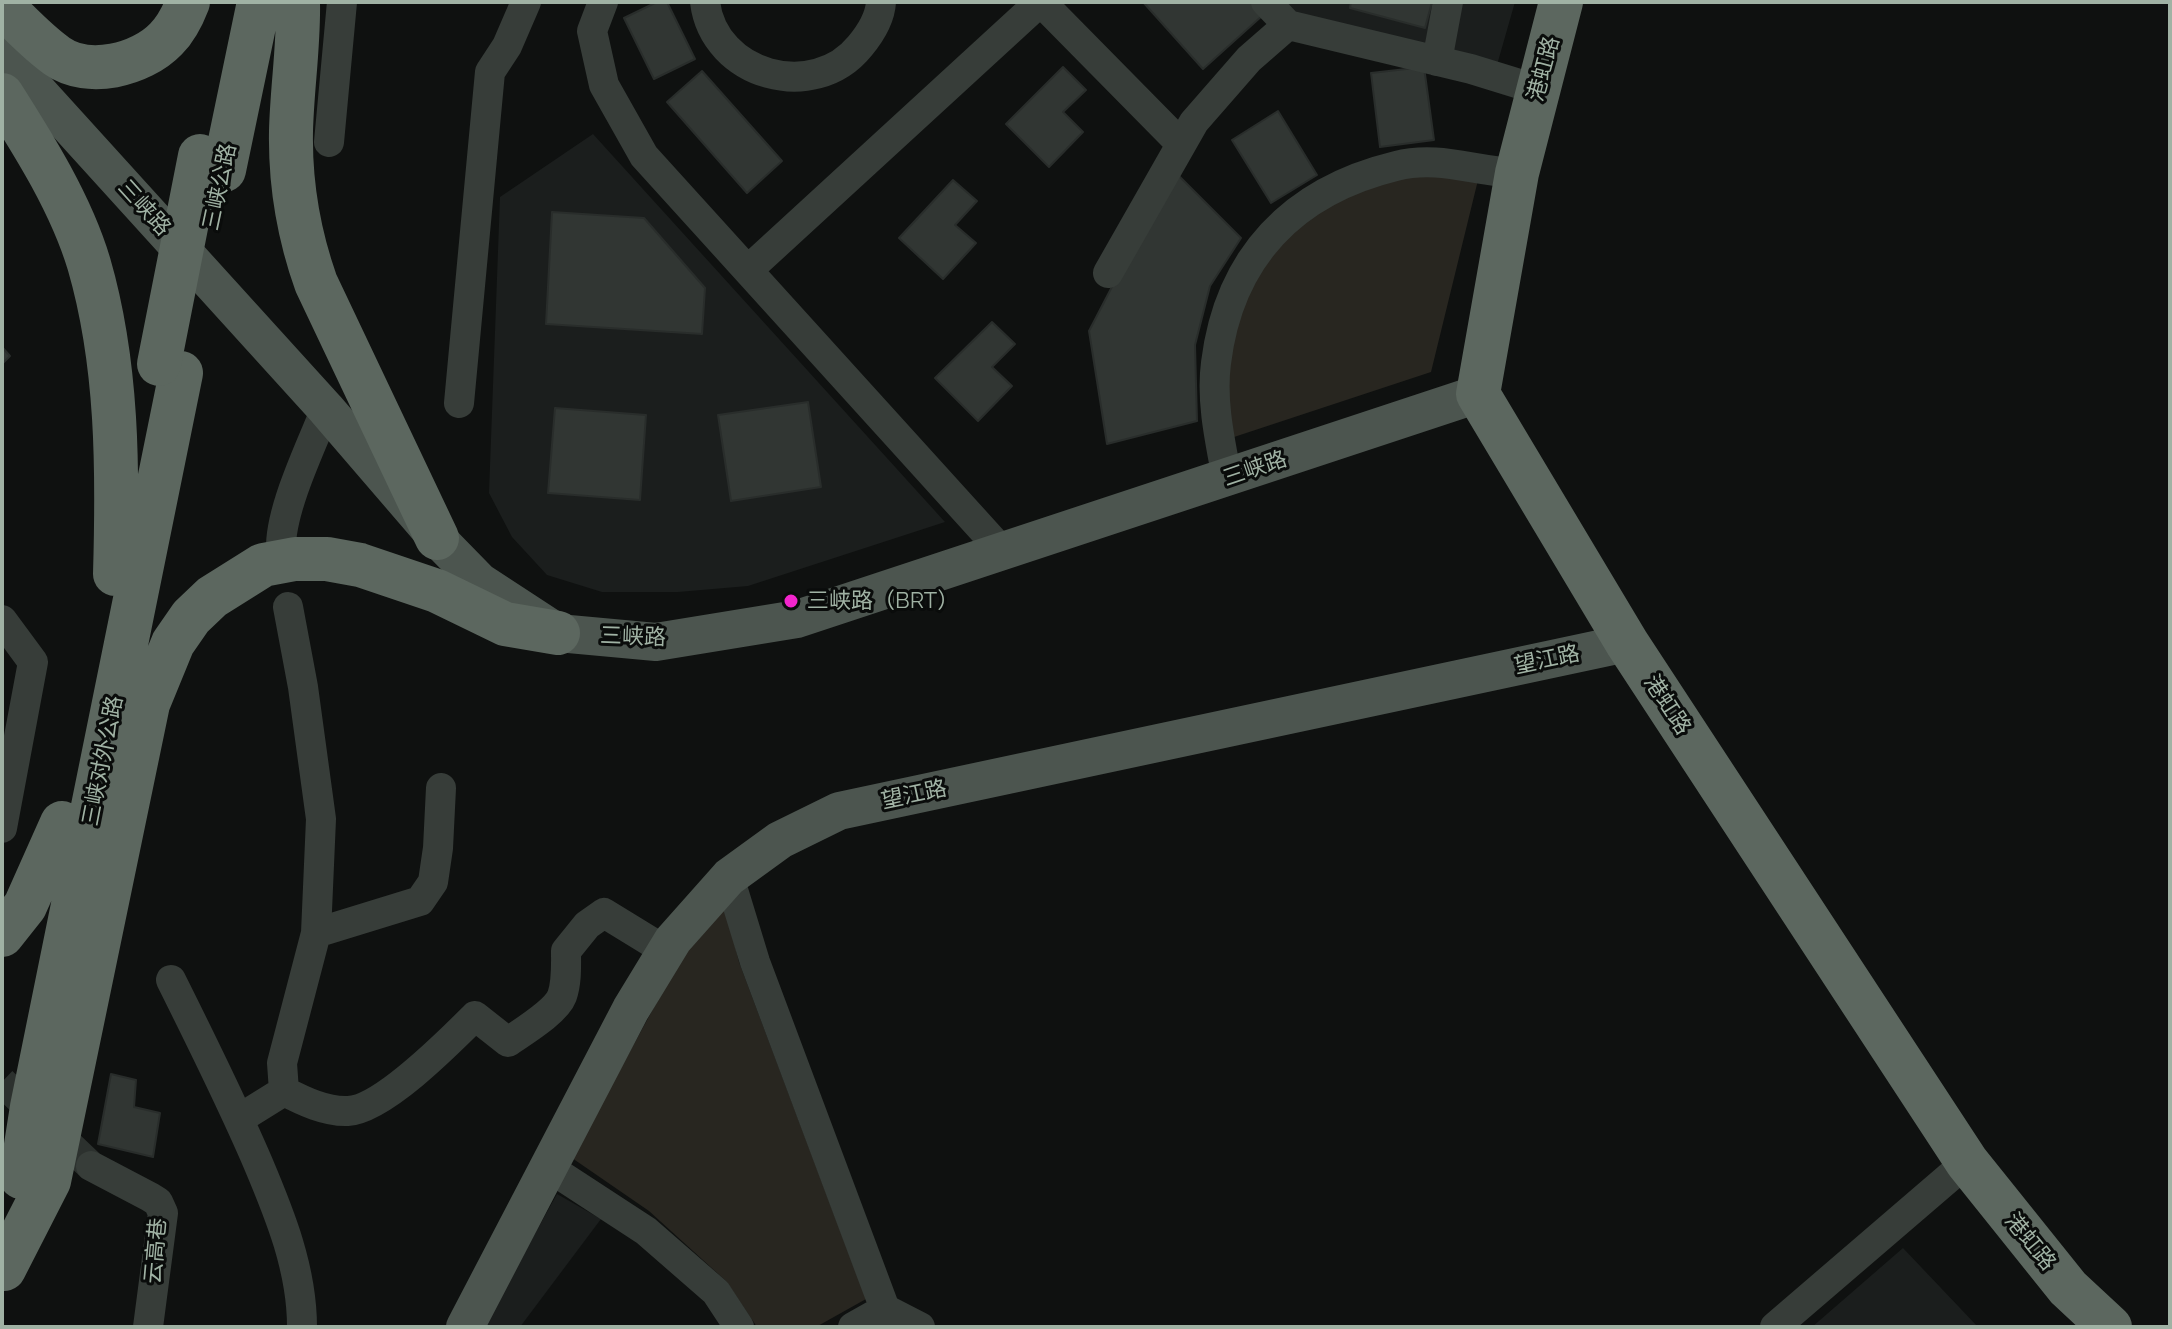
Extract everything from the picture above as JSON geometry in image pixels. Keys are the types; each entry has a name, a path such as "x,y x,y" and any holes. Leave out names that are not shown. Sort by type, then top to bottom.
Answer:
{"highway":[{"path":"2,6 59,58 88,66 106,66 140,57 165,40 188,2"},
{"name":"三峡公路","path":"170,368 212,163 232,2"},
{"name":"三峡公路","path":"212,163 259,2"},
{"path":"298,2 291,134 294,188 304,250 323,297 437,538"},
{"name":"港虹路","path":"1561,2 1517,173 1478,394 1627,643 1967,1162 2068,1288 2110,1327"},
{"path":"2,95 75,226 95,292 107,357 118,466 115,574"},
{"name":"三峡对外公路","path":"12,1132 62,823 115,574 170,368"},
{"name":"三峡对外公路","path":"12,1132 32,1107 170,368"},
{"path":"3,1275 49,1181 148,704 173,643 191,617 212,597 263,565 295,559 327,559 360,565 437,591 505,624 558,633"},
{"path":"2,935 25,906 62,823"},
{"path":"3,1275 12,1132"}],"main road":[{"name":"三峡路","path":"2,52 326,409 437,538 480,582 558,633 656,642 797,619 1478,394"},
{"name":"望江路","path":"465,1327 631,1009 673,940 729,877 780,840 839,811 1627,643"}],"street":[{"path":"329,142 342,2"},
{"path":"459,403 490,72 507,46 526,2"},
{"path":"603,2 592,31 604,85 644,156 1003,552"},
{"path":"705,2 716,35 737,59 764,74 795,78 825,73 852,57 870,35 881,2"},
{"path":"748,270 1040,2 1181,144"},
{"path":"1266,2 1437,61 1539,90"},
{"path":"1437,61 1448,2"},
{"path":"1108,273 1194,122 1291,13"},
{"path":"1227,478 1217,421 1216,365 1226,309 1251,257 1285,220 1333,188 1397,165 1447,161 1517,173"},
{"path":"281,545 281,534 295,487 326,409"},
{"path":"284,1091 282,1063 316,933 321,819 303,687 288,607"},
{"path":"2,620 33,662 2,828"},
{"path":"316,933 420,901 433,882 441,788"},
{"path":"729,877 755,962 885,1309 920,1327"},
{"path":"284,1091 310,1104 334,1109 347,1111 368,1107 434,1057 475,1016 508,1042 534,1024 561,999 566,951 587,925 604,913 666,951"},
{"path":"171,980 239,1119 281,1217 295,1265 302,1327"},
{"path":"239,1119 284,1091"},
{"path":"1775,1327 1967,1162"},
{"name":"云高巷","path":"91,1166 158,1202 163,1213 148,1327"},
{"path":"548,1167 646,1231 716,1292 739,1327"},
{"path":"716,1292 723,1327"},
{"path":"853,1327 885,1309"}],"shaded area":[{"path":"1280,2 1515,2 1497,65 1300,17"},
{"path":"593,134 945,522 748,586 678,592 602,592 547,575 512,537 489,493 500,197"},
{"path":"1410,175 1479,176 1431,372 1228,439 1227,384 1233,324 1258,269 1282,238 1340,194"},
{"path":"722,895 739,962 866,1299 816,1327 757,1327 726,1281 649,1211 572,1158 714,897"},
{"path":"557,1194 601,1219 520,1327 483,1327"},
{"path":"1903,1248 1978,1327 1812,1327"}],"building":[{"path":"657,2 667,2 695,59 654,79 624,18"},
{"path":"1143,2 1252,2 1263,15 1203,69"},
{"path":"1351,2 1432,2 1425,28 1350,8"},
{"path":"1063,67 1086,90 1063,112 1083,132 1049,167 1006,124"},
{"path":"1424,67 1434,140 1380,147 1371,73"},
{"path":"702,71 782,161 747,193 667,102"},
{"path":"1278,111 1317,175 1271,203 1232,140"},
{"path":"1178,175 1241,238 1210,286 1195,345 1197,421 1107,444 1089,331 1129,254"},
{"path":"953,180 977,201 955,225 976,243 943,279 899,238"},
{"path":"552,212 644,218 705,288 702,334 546,324"},
{"path":"992,322 1015,344 992,367 1012,386 978,421 935,378"},
{"path":"2,347 10,356 2,364"},
{"path":"808,402 821,487 731,501 718,415"},
{"path":"555,408 646,415 640,500 548,493"},
{"path":"111,1074 136,1080 134,1107 160,1113 153,1157 98,1144"}],"tunnel":[{"path":"2,1082 91,1166"}],"place":[{"name":"三峡路（BRT）","path":"791,601"}]}
